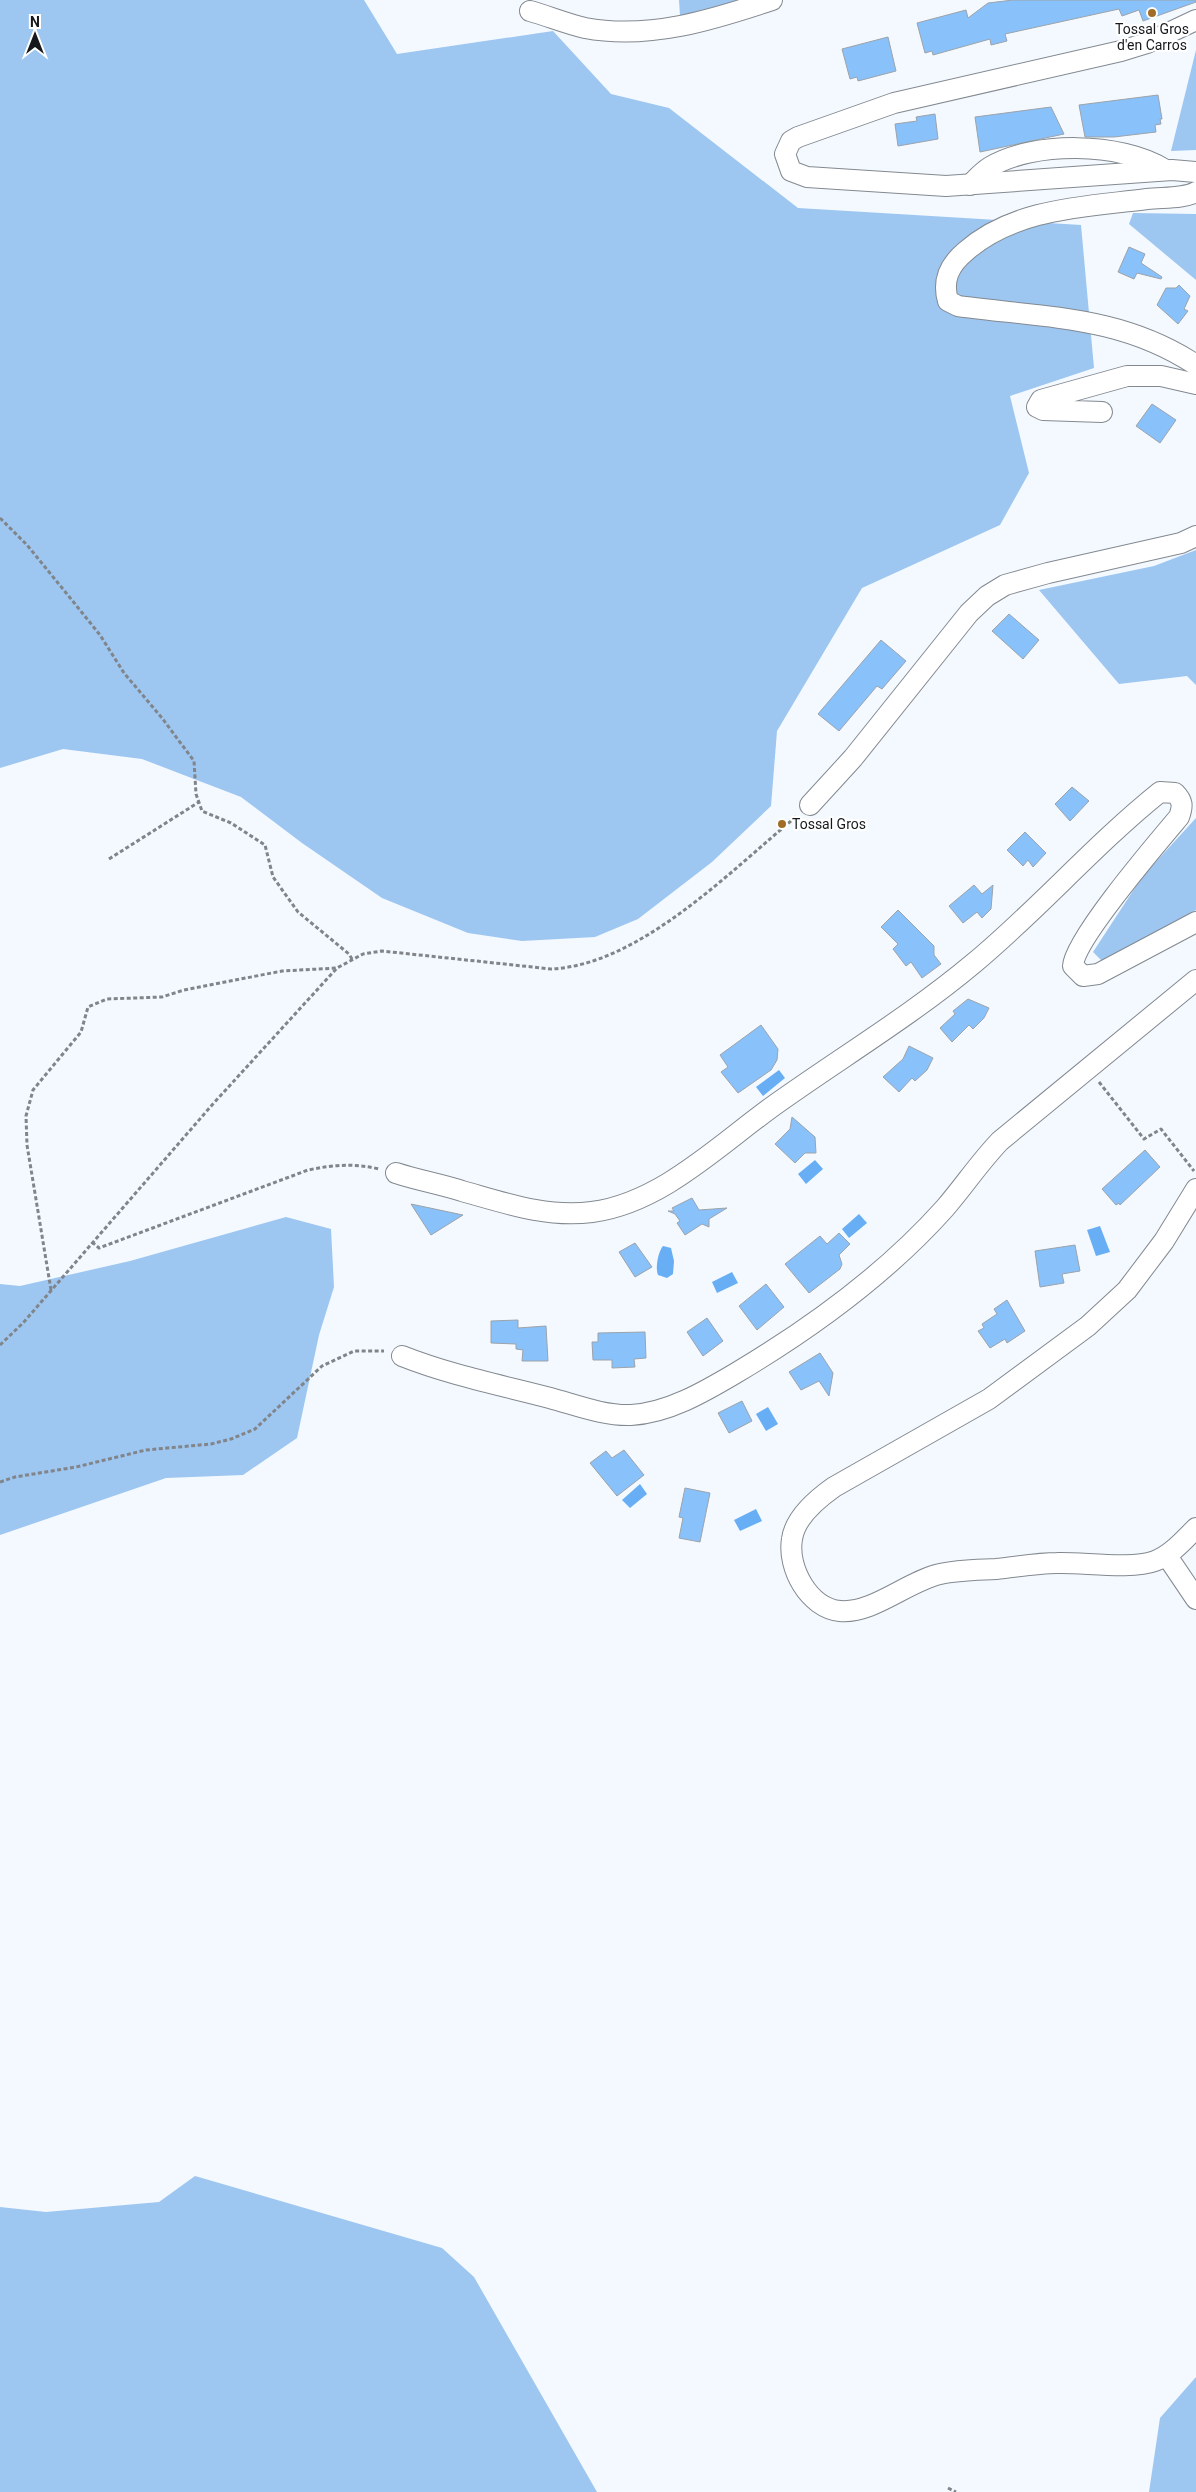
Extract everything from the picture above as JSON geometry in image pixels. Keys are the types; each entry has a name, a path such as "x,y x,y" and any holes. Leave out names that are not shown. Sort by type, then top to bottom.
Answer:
{"street":[{"path":"530,11 584,28 634,32 694,23 772,0"},
{"path":"1196,20 1147,43 1121,51 872,109 798,137 791,141 785,154 791,171 806,178 938,186 1167,170 1196,172"},
{"path":"970,185 988,168 1001,162 1032,152 1049,150 1089,149 1125,154 1152,161 1167,170"},
{"path":"1196,192 1072,209 1013,223 980,238 962,254 946,276 945,290 948,300 958,306 1082,320 1118,328 1173,351 1196,365"},
{"path":"1102,412 1039,410 1038,404 1041,400 1127,376 1162,376 1196,384"},
{"path":"810,805 853,758 969,613 987,596 1005,585 1048,573 1181,543 1196,536"},
{"path":"396,1173 532,1210 556,1214 596,1212 629,1201 662,1186 707,1159 776,1105 837,1064 972,965 1025,920 1099,845 1160,792 1175,793 1181,799 1183,807 1179,817 1098,919 1074,956 1073,966 1083,976 1098,974 1196,922"},
{"path":"402,1356 432,1368 610,1413 646,1413 685,1400 770,1353 845,1299 945,1208 981,1161 1000,1141 1196,980"},
{"path":"1196,1189 1164,1240 1127,1290 1111,1307 1055,1352 988,1399 834,1487 811,1505 792,1539 794,1566 804,1587 821,1604 841,1611 854,1610 872,1604 921,1580 938,1575 1056,1563 1146,1564 1167,1556 1196,1528"},
{"path":"1167,1556 1196,1598"}],"path":[{"path":"0,518 27,545 100,635 124,672 162,718 194,762 196,794 202,811 231,824 265,845 273,877 298,912 349,954 352,959"},
{"path":"109,859 199,802"},
{"path":"0,1345 23,1323 212,1105 337,968 352,959 382,951 551,969 573,968 596,962 640,941 669,920 810,805"},
{"path":"51,1291 27,1145 26,1116 33,1090 81,1032 88,1007 107,999 162,997 184,990 282,971 337,968"},
{"path":"1088,1068 1144,1139 1161,1129 1196,1173"},
{"path":"92,1242 98,1248 308,1170 357,1165 396,1173"},
{"path":"0,1482 15,1477 76,1467 146,1450 210,1444 231,1439 255,1429 322,1366 338,1357 354,1351 365,1350 384,1351 402,1356"},
{"path":"948,2488 956,2492"}],"shaded area":[{"path":"0,0 364,0 397,54 553,31 611,94 669,108 798,208 1081,225 1094,368 1010,396 1029,473 1000,525 862,588 777,731 771,806 712,862 638,919 595,937 522,941 468,933 382,898 302,843 241,797 142,759 63,749 0,768"},
{"path":"679,0 740,0 680,16"},
{"path":"1196,50 1196,150 1171,151"},
{"path":"1133,213 1196,214 1196,280 1129,224"},
{"path":"1196,550 1196,685 1187,676 1119,684 1039,590 1154,566"},
{"path":"1196,818 1196,910 1102,961 1093,952 1142,877"},
{"path":"779,1070 785,1078 763,1096 756,1087"},
{"path":"815,1160 823,1169 806,1184 798,1174"},
{"path":"859,1214 867,1223 849,1238 842,1229"},
{"path":"286,1217 331,1229 334,1287 319,1335 297,1438 243,1475 166,1478 0,1535 0,1284 20,1286 130,1261"},
{"path":"1100,1226 1110,1252 1096,1256 1087,1230"},
{"path":"663,1246 671,1248 674,1261 673,1274 667,1278 658,1275 657,1272 658,1256"},
{"path":"732,1272 738,1283 717,1293 712,1282"},
{"path":"768,1407 778,1424 766,1431 756,1414"},
{"path":"640,1484 647,1494 630,1508 622,1500"},
{"path":"756,1509 762,1521 740,1531 734,1520"},
{"path":"195,2176 442,2248 474,2277 597,2492 0,2492 0,2207 46,2212 159,2202"},
{"path":"1196,2377 1196,2492 1149,2492 1160,2418"}],"building":[{"path":"1013,0 1196,0 1196,2 1143,21 1139,10 1122,16 1119,9 1005,34 1007,41 991,45 990,39 933,55 932,51 925,53 917,23 966,10 968,18 988,3"},
{"path":"888,37 896,71 858,81 857,77 850,79 842,49"},
{"path":"1158,95 1162,119 1160,119 1161,124 1155,125 1156,132 1114,137 1085,137 1079,105"},
{"path":"1051,107 1064,134 980,152 975,117"},
{"path":"935,114 938,139 898,146 895,124 917,121 916,117"},
{"path":"1129,247 1145,254 1141,263 1162,277 1161,279 1137,273 1134,279 1118,272"},
{"path":"1179,285 1190,296 1184,309 1188,311 1178,324 1157,305 1166,288 1176,288"},
{"path":"1152,404 1176,420 1160,443 1136,426"},
{"path":"1009,614 1039,640 1023,659 992,631"},
{"path":"881,640 906,661 882,689 877,686 839,731 818,714"},
{"path":"1072,787 1089,801 1070,821 1055,804"},
{"path":"1025,832 1046,853 1033,867 1028,860 1023,866 1007,850"},
{"path":"974,885 982,894 993,885 991,909 982,918 977,912 963,923 949,906"},
{"path":"898,910 934,946 934,955 941,964 922,978 911,962 906,966 893,949 898,944 881,927"},
{"path":"968,999 989,1008 984,1018 973,1029 969,1025 952,1042 940,1028 955,1014 953,1011"},
{"path":"761,1025 778,1049 777,1060 771,1070 738,1093 721,1072 728,1067 720,1055"},
{"path":"909,1046 933,1058 927,1070 915,1081 912,1078 899,1092 883,1077 903,1059"},
{"path":"792,1117 815,1137 816,1153 805,1153 795,1163 775,1144 790,1129"},
{"path":"1145,1150 1160,1167 1120,1205 1119,1203 1116,1205 1102,1189"},
{"path":"692,1198 699,1210 727,1208 709,1219 709,1227 702,1224 685,1235 677,1223 680,1221 675,1214 668,1211 674,1211 672,1208"},
{"path":"411,1204 463,1215 431,1235"},
{"path":"839,1233 850,1244 839,1255 842,1264 840,1269 809,1293 785,1264 820,1236 827,1244"},
{"path":"635,1243 652,1267 635,1277 619,1252"},
{"path":"1075,1245 1080,1271 1062,1274 1064,1283 1040,1287 1035,1251"},
{"path":"766,1284 784,1307 757,1330 739,1306"},
{"path":"1007,1300 1025,1331 1007,1343 1005,1339 990,1348 978,1331 984,1328 982,1324 997,1314 994,1309"},
{"path":"707,1318 723,1341 703,1356 687,1332"},
{"path":"518,1320 518,1328 546,1326 548,1361 522,1361 523,1350 516,1349 516,1344 491,1343 491,1321"},
{"path":"645,1332 646,1358 634,1359 635,1367 612,1368 612,1360 593,1360 592,1342 598,1342 598,1333"},
{"path":"820,1353 833,1373 829,1396 819,1381 801,1390 789,1372"},
{"path":"742,1401 752,1421 729,1433 718,1413"},
{"path":"624,1450 644,1475 617,1496 590,1463 606,1451 612,1458"},
{"path":"685,1488 710,1493 700,1542 679,1538 683,1518 679,1517"}],"place":[{"name":"Tossal Gros d'en Carros","path":"1152,13"},
{"name":"Tossal Gros","path":"782,824"}]}
